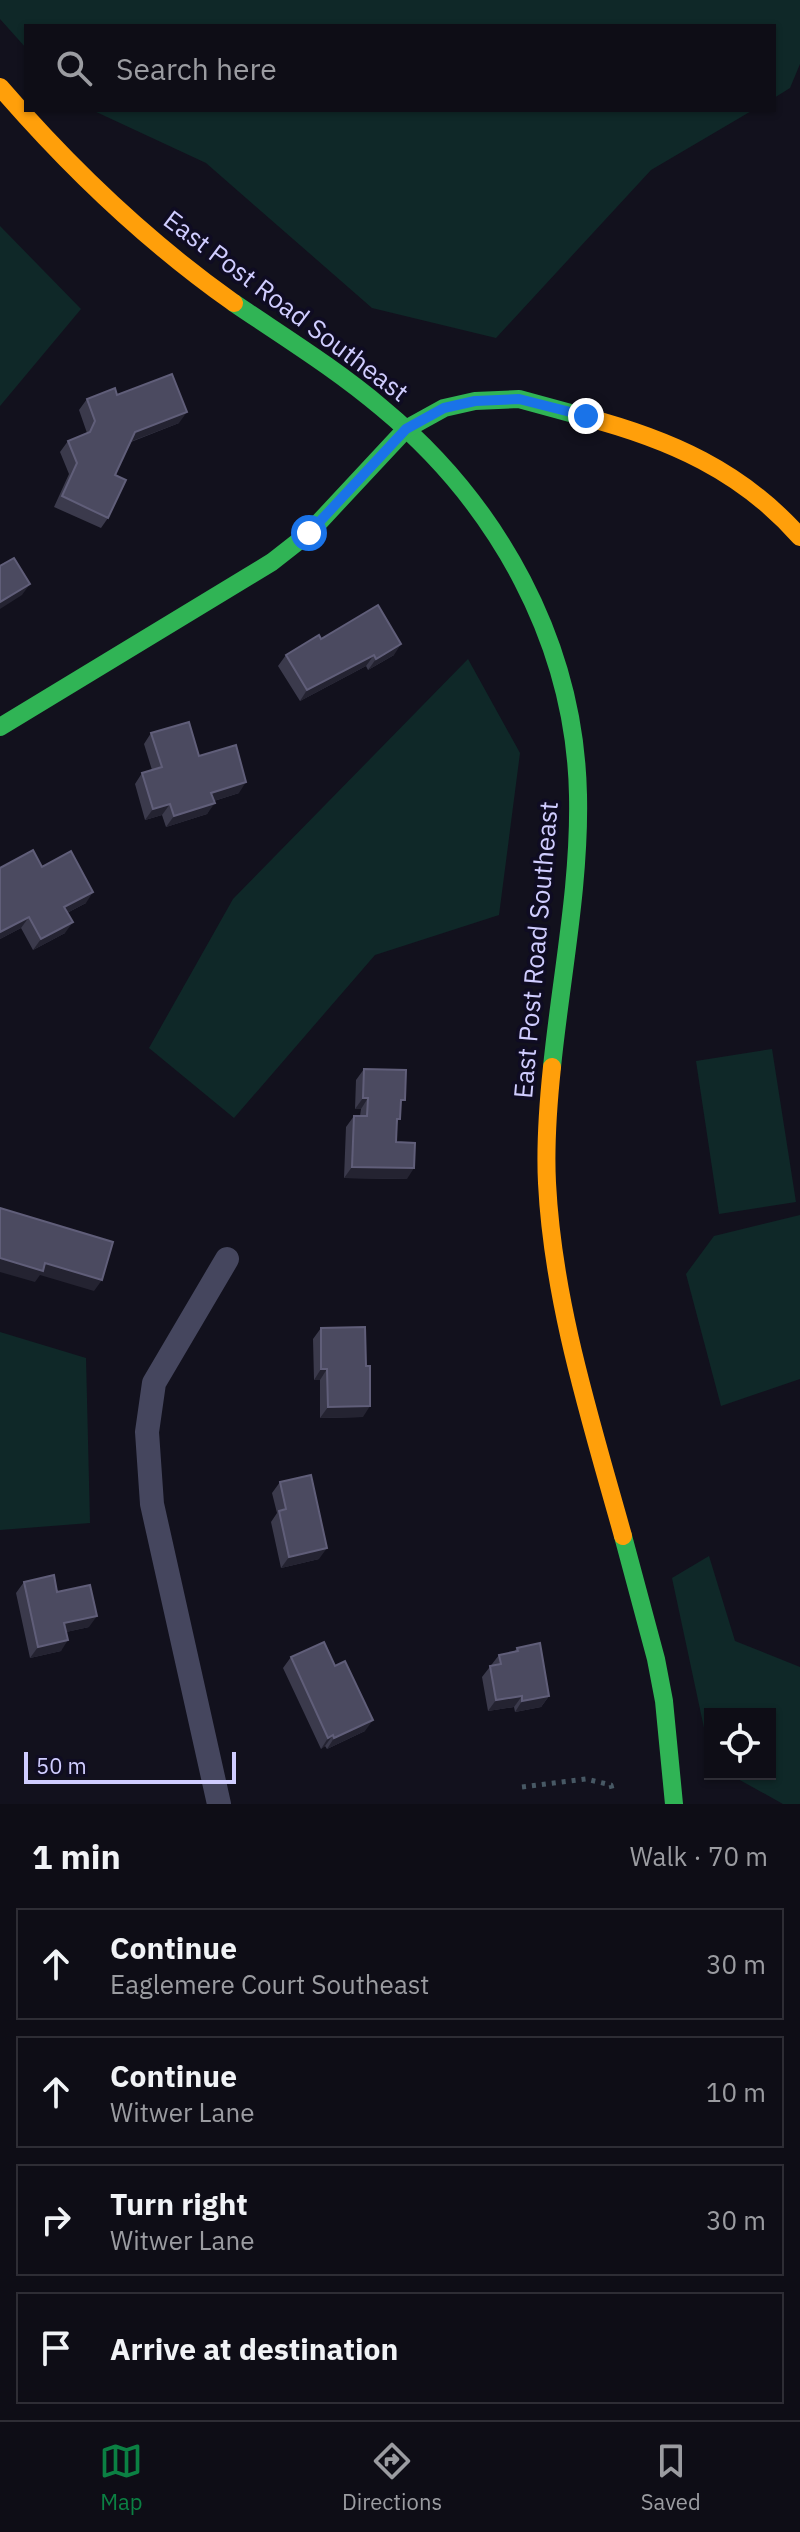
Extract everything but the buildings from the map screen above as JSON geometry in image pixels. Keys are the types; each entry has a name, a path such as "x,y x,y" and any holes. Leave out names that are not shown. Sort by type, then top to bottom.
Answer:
{"main road":[{"name":"East Post Road Southeast","path":"0,87 51,148 144,235 244,310 365,393 406,429 458,482 504,544 535,602 562,680 574,741 578,792 577,835 549,1081 547,1185 558,1284 573,1352 656,1659 669,1743 674,1804"},
{"path":"0,727 272,562 309,533 406,429 444,408 475,401 519,399 638,431 690,453 738,482 778,512 800,537"}],"street":[{"path":"219,1804 152,1504 147,1432 154,1383 227,1259"}],"path":[{"path":"522,1787 586,1779 611,1785 613,1793"}],"green space":[{"path":"0,0 800,0 800,64 790,88 776,97 776,24 24,24 24,46 0,19"},
{"path":"96,112 750,112 651,170 496,338 372,308 206,163"},
{"path":"0,226 81,309 0,406"},
{"path":"468,659 520,753 499,915 375,955 234,1118 149,1048 233,899"},
{"path":"772,1049 796,1202 719,1214 696,1061"},
{"path":"800,1215 800,1379 721,1406 686,1274 714,1236"},
{"path":"0,1332 86,1358 90,1523 0,1530"},
{"path":"709,1556 735,1641 800,1667 800,1804 783,1804 740,1780 776,1780 776,1708 704,1708 704,1728 672,1578"}],"traffic: fast":[{"path":"234,303 346,380 424,446 461,488 494,533 522,580 545,631 562,684 573,739 578,795 573,897 552,1067"},
{"path":"0,727 272,562 309,533 406,429 444,408 475,401 519,399 585,417"},
{"path":"623,1536 664,1701 674,1804"}],"traffic: slow":[{"path":"0,87 110,202 170,254 234,303"},
{"path":"585,417 646,436 702,460 754,494 800,537"},
{"path":"552,1067 546,1168 557,1273 586,1405 623,1536"}],"route":[{"path":"309,533 406,429 444,408 475,401 519,399 586,416"}]}
